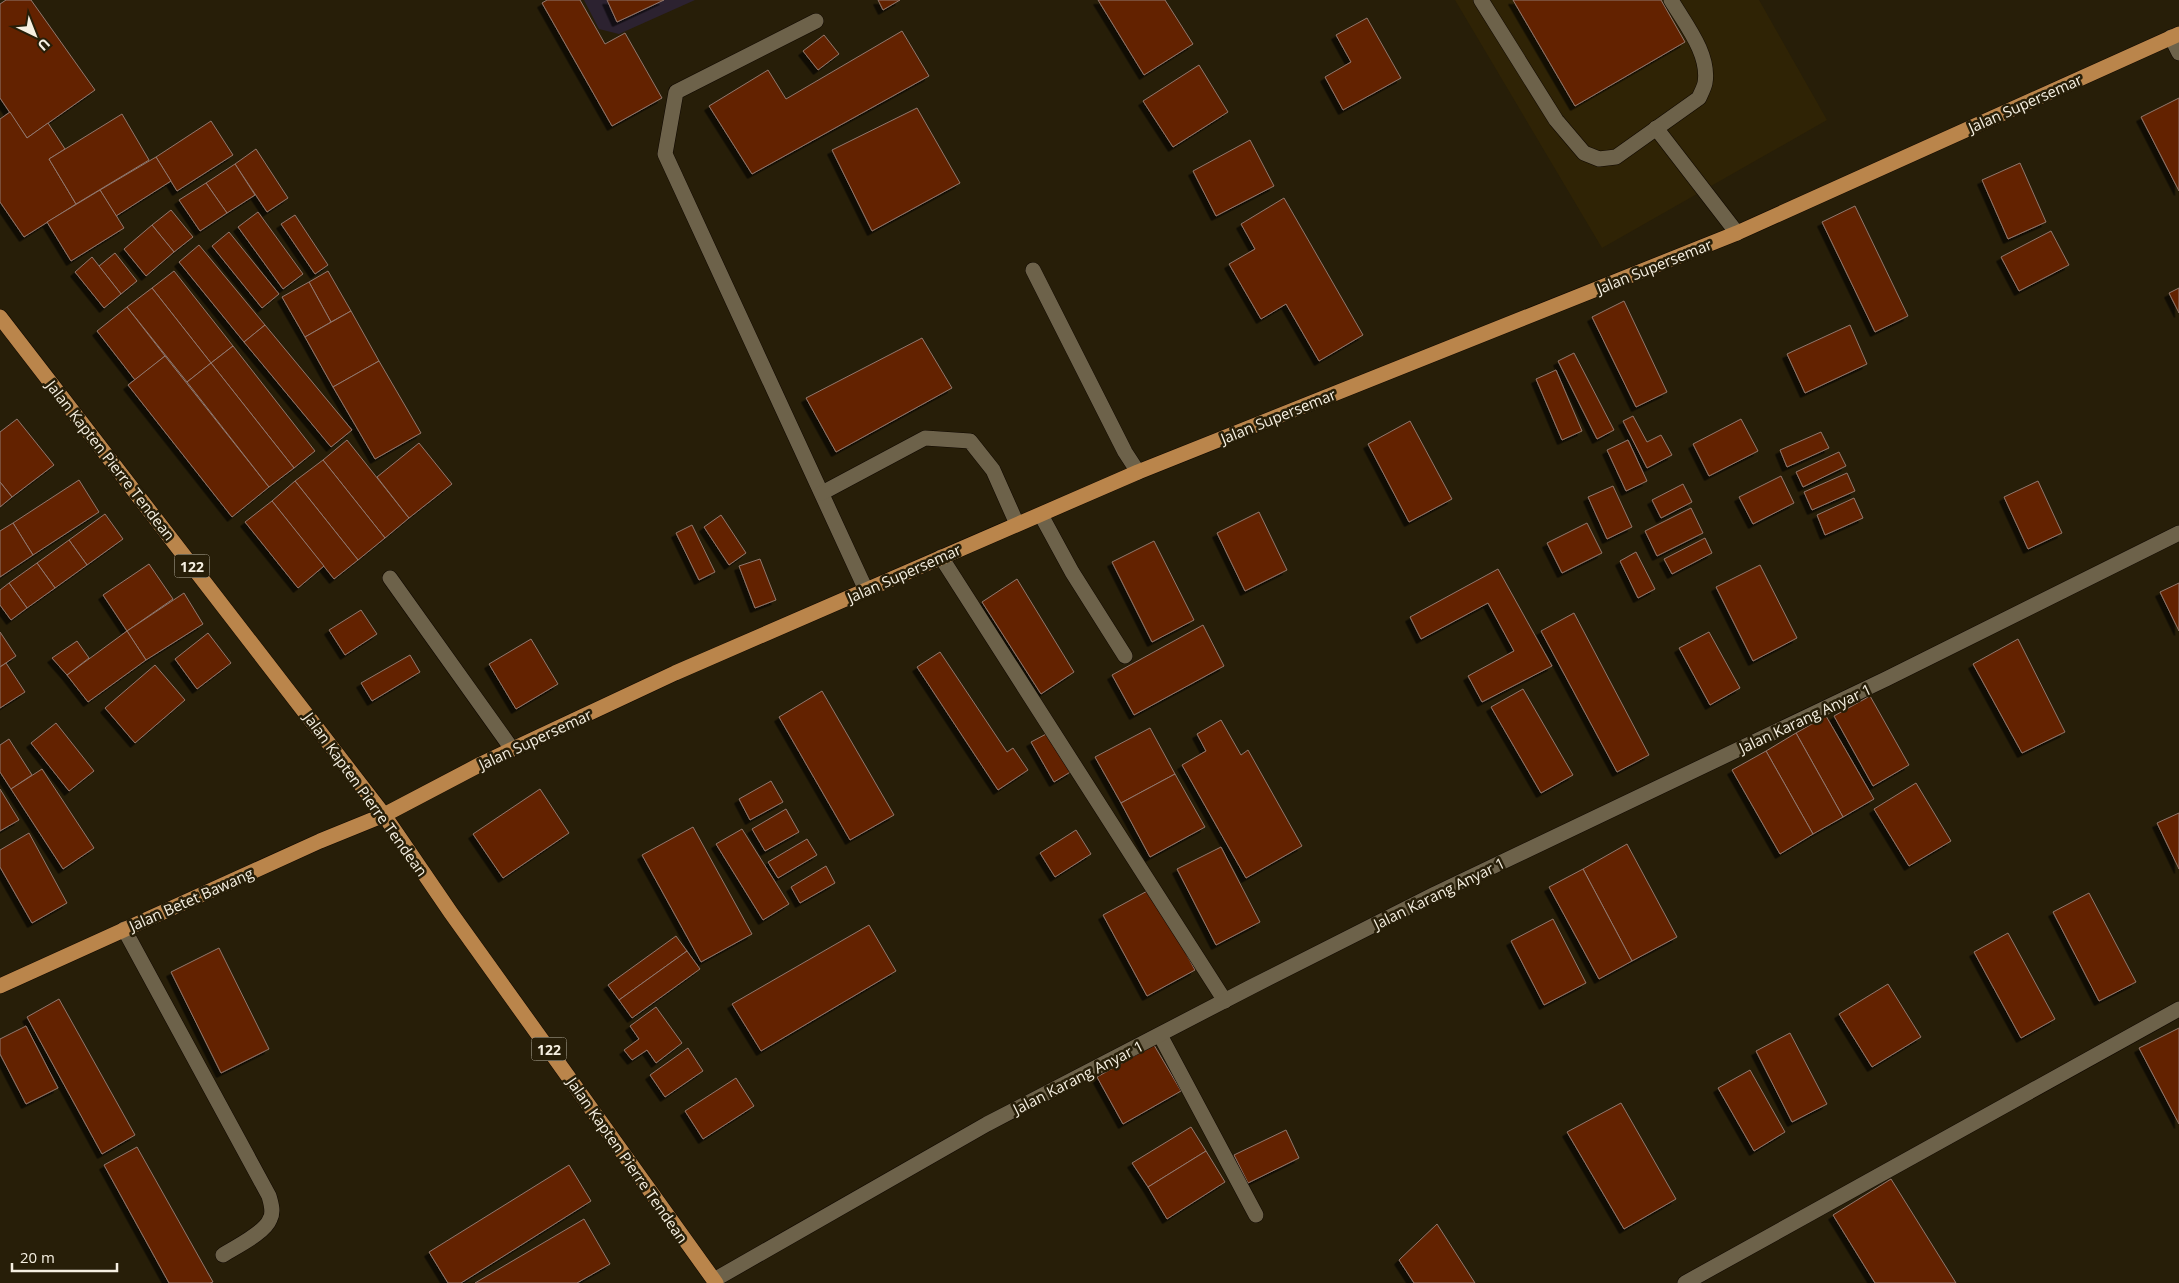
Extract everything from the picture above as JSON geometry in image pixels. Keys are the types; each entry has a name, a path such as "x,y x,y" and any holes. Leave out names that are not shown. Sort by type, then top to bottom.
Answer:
{"main road":[{"name":"Jalan Supersemar","path":"384,815 512,749 675,673 941,556 1041,515 1138,472 1737,233 2175,36"},
{"name":"Jalan Kapten Pierre Tendean","path":"0,317 384,815 457,921 715,1281"},
{"name":"Jalan Betet Bawang","path":"0,986 320,841 384,815"}],"street":[{"path":"1481,0 1556,120 1584,153 1599,159 1616,157 1699,98 1705,84 1705,69 1697,45 1671,0"},
{"path":"816,21 676,92 665,154 866,590"},
{"path":"2175,36 2179,53"},
{"path":"1656,128 1737,233"},
{"path":"1032,270 1121,444 1138,472"},
{"path":"822,493 925,438 970,441 993,470 1017,524"},
{"path":"1041,515 1072,572 1125,656"},
{"name":"Jalan Karang Anyar 1","path":"715,1281 987,1124 1225,1001 1435,894 1886,679 2179,533"},
{"path":"941,556 1225,1001"},
{"path":"390,578 512,749"},
{"path":"124,929 269,1196 272,1210 270,1220 260,1231 223,1255"},
{"path":"1686,1283 2179,1009"},
{"path":"1160,1035 1256,1215"}],"shaded area":[{"path":"584,0 695,0 619,34 599,29"},
{"path":"1455,0 1759,0 1827,120 1602,248"}],"building":[{"path":"6,0 31,0 95,90 27,138 0,98 0,4"},
{"path":"547,0 580,0 605,44 625,33 662,98 612,126 542,3"},
{"path":"607,0 664,0 617,22"},
{"path":"878,0 900,0 883,10"},
{"path":"1098,0 1165,0 1193,44 1144,75"},
{"path":"1513,0 1661,0 1685,42 1575,106"},
{"path":"1367,18 1401,78 1343,110 1325,77 1351,62 1336,35"},
{"path":"902,31 929,76 752,174 709,106 768,70 786,99"},
{"path":"824,35 839,54 818,70 803,51"},
{"path":"1199,65 1228,112 1173,147 1143,101"},
{"path":"2179,98 2179,191 2141,117"},
{"path":"917,108 960,183 872,231 832,150"},
{"path":"10,112 27,138 48,123 65,149 49,159 76,204 24,237 0,202 0,119"},
{"path":"122,114 149,160 76,204 49,159"},
{"path":"211,121 233,155 177,191 156,157"},
{"path":"1250,140 1274,186 1216,216 1193,171"},
{"path":"256,149 288,198 267,212 235,164"},
{"path":"156,157 171,181 116,216 100,190"},
{"path":"2020,163 2046,222 2008,239 1982,180"},
{"path":"235,164 255,195 227,213 206,183"},
{"path":"206,183 227,213 200,231 179,200"},
{"path":"100,190 124,228 71,261 47,222"},
{"path":"1284,198 1363,335 1319,361 1286,304 1261,319 1229,264 1255,249 1241,224"},
{"path":"1855,206 1908,316 1875,332 1822,222"},
{"path":"171,210 193,237 174,252 152,225"},
{"path":"258,212 303,274 283,289 238,227"},
{"path":"295,215 328,265 315,274 281,224"},
{"path":"152,225 174,252 146,276 124,249"},
{"path":"2051,231 2069,265 2019,291 2001,257"},
{"path":"229,232 279,294 262,308 212,246"},
{"path":"199,245 265,325 244,342 179,262"},
{"path":"115,253 137,281 121,294 99,266"},
{"path":"92,257 121,294 104,308 75,272"},
{"path":"174,271 233,346 211,363 152,288"},
{"path":"328,271 351,311 331,322 309,282"},
{"path":"309,282 331,322 305,337 282,297"},
{"path":"152,288 211,363 187,382 127,307"},
{"path":"2179,288 2179,313 2169,293"},
{"path":"1624,301 1667,392 1636,407 1592,317"},
{"path":"127,307 165,356 135,380 97,331"},
{"path":"351,311 379,361 333,387 305,337"},
{"path":"265,325 352,430 331,447 244,342"},
{"path":"1850,325 1867,364 1805,393 1787,354"},
{"path":"922,338 952,388 836,452 806,398"},
{"path":"233,346 315,451 294,468 211,363"},
{"path":"1574,353 1614,430 1597,439 1558,361"},
{"path":"165,356 269,487 232,517 128,385"},
{"path":"379,361 421,433 375,459 333,387"},
{"path":"211,363 294,468 269,487 187,382"},
{"path":"1556,370 1582,431 1562,440 1536,379"},
{"path":"1633,416 1647,442 1661,435 1672,455 1647,468 1623,421"},
{"path":"17,419 54,465 12,497 0,482 0,432"},
{"path":"1741,419 1758,451 1709,476 1693,444"},
{"path":"1410,421 1452,499 1409,522 1368,444"},
{"path":"1821,432 1829,448 1787,467 1780,450"},
{"path":"347,440 409,518 385,538 323,460"},
{"path":"1628,440 1647,481 1626,491 1607,450"},
{"path":"419,443 452,484 409,518 377,477"},
{"path":"1839,452 1846,466 1803,487 1796,472"},
{"path":"323,460 385,538 358,560 295,481"},
{"path":"1847,473 1855,491 1812,510 1804,492"},
{"path":"1781,476 1794,503 1753,524 1739,497"},
{"path":"79,480 99,512 33,555 13,523"},
{"path":"295,481 358,560 334,579 272,501"},
{"path":"2038,481 2062,533 2028,549 2004,497"},
{"path":"0,482 12,497 0,507"},
{"path":"1683,484 1692,502 1661,518 1652,500"},
{"path":"1613,486 1632,527 1607,539 1588,497"},
{"path":"1854,498 1863,518 1825,535 1817,515"},
{"path":"272,501 324,566 298,588 245,522"},
{"path":"1691,508 1703,533 1657,556 1645,531"},
{"path":"1259,512 1287,570 1245,591 1217,533"},
{"path":"105,514 123,539 87,565 69,540"},
{"path":"721,515 746,553 729,565 704,527"},
{"path":"13,523 33,555 0,577 0,531"},
{"path":"1587,523 1602,553 1562,573 1547,543"},
{"path":"692,525 715,572 699,580 676,533"},
{"path":"1705,538 1712,553 1672,574 1664,559"},
{"path":"69,540 87,565 55,588 37,563"},
{"path":"1154,541 1194,620 1152,642 1112,562"},
{"path":"1636,552 1655,589 1638,598 1620,561"},
{"path":"760,559 776,600 755,608 739,566"},
{"path":"37,563 55,588 27,608 9,583"},
{"path":"149,564 173,599 127,631 103,595"},
{"path":"1760,565 1797,638 1753,661 1716,587"},
{"path":"1498,569 1552,666 1482,702 1468,676 1514,651 1488,603 1421,639 1410,617"},
{"path":"1017,579 1074,672 1041,694 982,602"},
{"path":"9,583 27,608 11,620 0,605 0,590"},
{"path":"2179,583 2179,631 2160,592"},
{"path":"184,593 203,624 146,660 127,631"},
{"path":"361,610 377,634 345,655 329,630"},
{"path":"1574,613 1649,755 1617,772 1541,631"},
{"path":"1203,625 1224,666 1134,715 1112,675"},
{"path":"127,631 146,660 88,702 67,675"},
{"path":"0,632 16,656 0,667"},
{"path":"1709,632 1740,688 1710,705 1679,648"},
{"path":"208,633 231,663 197,689 175,659"},
{"path":"531,639 558,684 516,709 489,664"},
{"path":"2018,639 2065,732 2022,753 1973,664"},
{"path":"77,641 89,658 67,675 52,658"},
{"path":"940,652 1007,752 1013,748 1028,770 998,790 917,667"},
{"path":"410,655 420,672 372,701 361,683"},
{"path":"6,663 25,692 0,708 0,667"},
{"path":"155,665 185,700 135,743 105,708"},
{"path":"1523,689 1573,775 1541,793 1491,707"},
{"path":"822,691 894,815 850,840 779,717"},
{"path":"1870,696 1909,765 1873,786 1834,716"},
{"path":"1826,716 1874,799 1843,817 1796,733"},
{"path":"1221,720 1241,755 1248,750 1302,846 1246,878 1182,765 1206,751 1197,734"},
{"path":"56,723 94,771 69,791 31,743"},
{"path":"1150,728 1175,774 1121,803 1095,757"},
{"path":"1050,732 1072,771 1054,782 1031,742"},
{"path":"1796,733 1843,817 1813,834 1766,751"},
{"path":"9,739 32,775 11,789 0,772 0,745"},
{"path":"1766,751 1813,834 1780,854 1732,770"},
{"path":"42,769 94,848 63,869 11,789"},
{"path":"1175,774 1205,827 1150,857 1121,803"},
{"path":"771,781 783,802 750,820 739,799"},
{"path":"1916,783 1951,841 1909,866 1874,809"},
{"path":"0,789 19,820 0,831"},
{"path":"540,789 569,833 503,878 473,834"},
{"path":"786,809 799,832 765,851 752,829"},
{"path":"2179,813 2179,869 2157,823"},
{"path":"693,827 752,934 701,962 642,855"},
{"path":"742,829 789,904 763,920 716,844"},
{"path":"1076,830 1091,854 1055,877 1040,853"},
{"path":"29,833 67,903 32,923 0,867 0,850"},
{"path":"807,839 817,855 778,878 768,862"},
{"path":"1627,844 1677,937 1632,961 1583,869"},
{"path":"1221,847 1260,922 1216,945 1177,869"},
{"path":"826,866 835,883 800,903 791,887"},
{"path":"1583,869 1632,961 1599,979 1549,887"},
{"path":"1151,889 1195,970 1147,996 1103,915"},
{"path":"2089,893 2136,982 2099,1001 2053,912"},
{"path":"1553,919 1586,983 1544,1005 1511,941"},
{"path":"869,925 896,971 761,1051 732,1004"},
{"path":"2008,933 2055,1019 2021,1038 1974,952"},
{"path":"676,936 687,951 619,1000 608,985"},
{"path":"219,948 269,1049 221,1073 171,972"},
{"path":"687,951 700,969 632,1018 619,1000"},
{"path":"1888,984 1921,1037 1872,1067 1839,1014"},
{"path":"59,999 135,1135 102,1154 27,1017"},
{"path":"656,1007 682,1043 656,1063 647,1050 632,1060 624,1050 639,1039 630,1026"},
{"path":"26,1026 58,1088 26,1104 0,1054 0,1039"},
{"path":"2179,1028 2179,1124 2139,1048"},
{"path":"1790,1033 1827,1104 1792,1122 1756,1051"},
{"path":"1154,1045 1181,1091 1123,1124 1097,1077"},
{"path":"688,1048 703,1071 665,1097 650,1075"},
{"path":"1750,1070 1785,1132 1754,1151 1718,1088"},
{"path":"736,1078 754,1106 703,1139 685,1111"},
{"path":"1621,1103 1676,1199 1624,1229 1567,1132"},
{"path":"1191,1127 1206,1151 1148,1187 1132,1163"},
{"path":"1286,1130 1299,1158 1248,1183 1234,1155"},
{"path":"137,1147 213,1282 169,1283 104,1165"},
{"path":"1206,1151 1225,1182 1167,1219 1148,1187"},
{"path":"569,1165 591,1201 461,1283 448,1283 429,1252"},
{"path":"1891,1179 1956,1283 1875,1283 1833,1215"},
{"path":"584,1219 610,1264 577,1283 475,1283"},
{"path":"1437,1224 1475,1283 1414,1283 1399,1260"}]}
